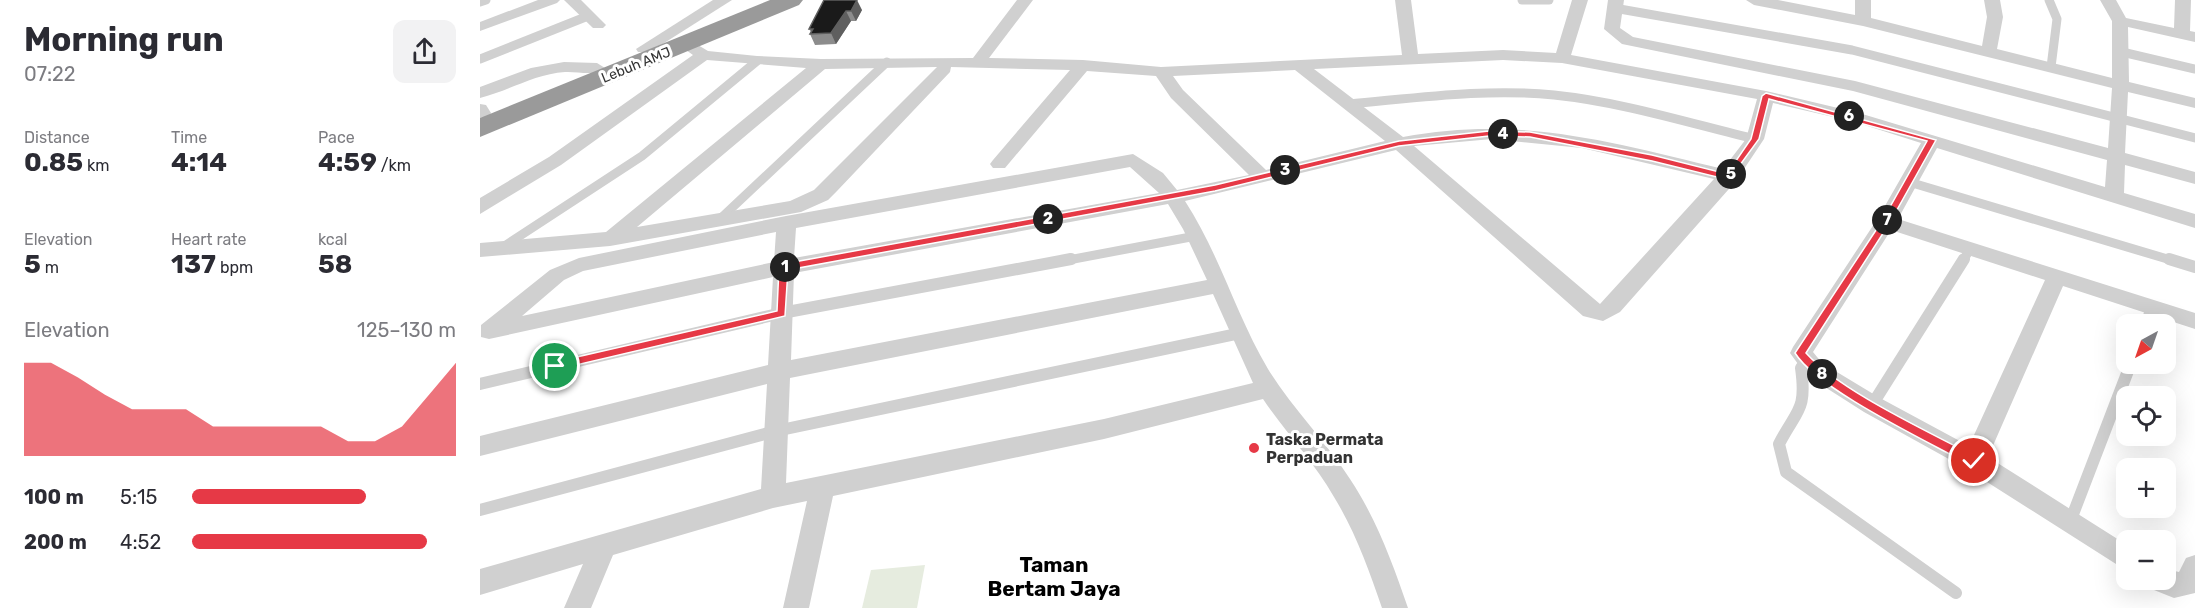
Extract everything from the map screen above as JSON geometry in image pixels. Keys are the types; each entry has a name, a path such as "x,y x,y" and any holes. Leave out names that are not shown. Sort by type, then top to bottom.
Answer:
{"highway":[{"name":"Lebuh AMJ","path":"480,112 597,68 761,0"},
{"name":"Lebuh AMJ","path":"480,112 695,50 790,0"}],"street":[{"path":"482,27 552,0"},
{"path":"572,0 593,21"},
{"path":"644,49 724,0"},
{"path":"977,63 1025,0"},
{"path":"1403,0 1411,59"},
{"path":"1562,58 1580,0"},
{"path":"1754,0 1806,5 2195,103"},
{"path":"1863,0 1863,21"},
{"path":"1989,51 1995,17 1992,0"},
{"path":"2108,0 2120,21 2122,52 2114,197"},
{"path":"2120,21 2189,35 2183,0"},
{"path":"1615,4 1612,29 1628,41 1855,86 2195,177"},
{"path":"480,207 555,161 695,50 757,61 821,64 887,62 1083,65 1161,72 1503,55 1562,58 1766,96 1932,140 2195,221"},
{"path":"610,239 821,64"},
{"path":"999,164 1083,65"},
{"path":"1298,65 1399,143 1590,310 1603,313 1613,306 1729,177 1755,139 1766,96"},
{"path":"480,250 610,239 794,207 821,195 944,69"},
{"path":"1161,72 1178,94 1261,176"},
{"path":"485,335 783,267 1171,197 1399,143 1489,133 1530,135 1641,155 1729,177"},
{"path":"1932,140 1886,222 1800,353 1806,361 1872,405 1974,461 2116,552"},
{"path":"485,335 557,275 579,265 786,223 1133,160 1143,165 1171,197 1196,236 1258,373 1342,487 1365,529 1395,608"},
{"path":"1886,222 2056,278 2144,314"},
{"path":"773,497 786,223"},
{"path":"1974,461 2056,278"},
{"path":"480,446 778,372 1220,285"},
{"path":"2176,319 2195,321"},
{"path":"480,582 773,497 822,489 1104,429 1269,388"},
{"path":"796,608 822,489"},
{"path":"577,608 604,547"},
{"path":"2176,585 2187,584 2195,567"}],"lane":[{"path":"480,2 486,0"},
{"path":"1522,0 1549,0"},
{"path":"2049,0 2057,18 2051,67"},
{"path":"1615,4 1852,50 2195,138"},
{"path":"480,59 593,21"},
{"path":"2122,52 2195,69"},
{"path":"500,249 642,156 757,61"},
{"path":"719,220 887,62"},
{"path":"1349,104 1526,93 1563,97 1636,111 1755,139"},
{"path":"1909,182 2195,267"},
{"path":"480,384 782,313 1196,236"},
{"path":"1872,405 1970,249"},
{"path":"480,510 776,431 1241,333"},
{"path":"1806,361 1801,368 1804,388 1802,409 1790,423 1779,444 1786,472 1956,593"},
{"path":"2070,522 2127,374"}],"shaded area":[{"path":"925,565 917,608 862,608 871,570"}],"building":[{"path":"824,0 857,0 851,11 846,11 831,33 810,34 813,29 809,29"}],"place":[{"name":"Taska Permata Perpaduan","path":"1254,448"}],"district":[{"name":"Taman Bertam Jaya","path":"1054,576"}],"route":[{"path":"555,366 782,313 783,267 1215,188 1399,143 1489,133 1530,135 1586,144 1729,177 1755,139 1766,96 1858,118 1932,140 1886,222 1800,353 1814,369 1872,405 1974,461"}]}
